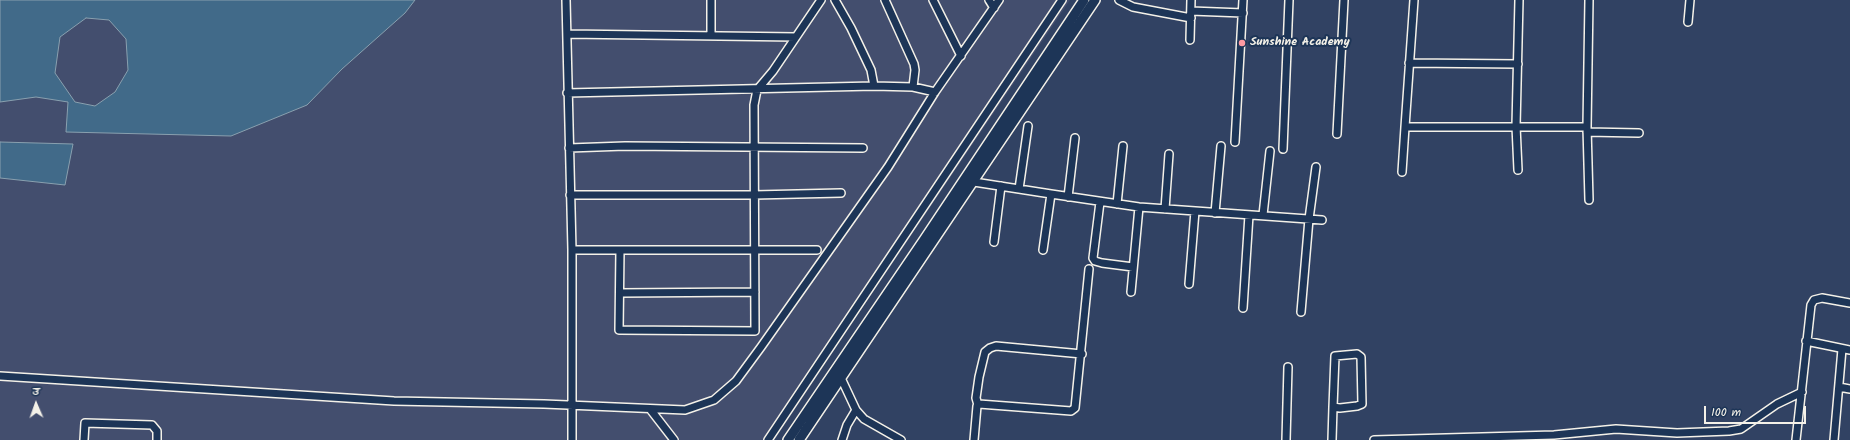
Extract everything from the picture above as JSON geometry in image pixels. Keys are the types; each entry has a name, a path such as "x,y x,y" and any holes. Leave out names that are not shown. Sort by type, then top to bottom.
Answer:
{"street":[{"path":"566,0 568,148 572,250 572,440"},
{"path":"711,0 711,36"},
{"path":"620,250 619,330 755,332 754,105 758,90 821,0"},
{"path":"835,0 851,28 870,70 874,86"},
{"path":"885,0 914,64 915,70 913,87"},
{"path":"933,0 961,56"},
{"path":"989,0 994,8"},
{"path":"0,376 394,401 572,405 685,410 714,400 736,381 888,167 935,92 999,0"},
{"path":"768,440 1062,0"},
{"path":"970,180 1084,0"},
{"path":"799,440 838,375 970,180 1095,0"},
{"path":"1119,0 1133,7 1191,15 1243,13"},
{"path":"1190,40 1191,0"},
{"path":"1235,142 1243,0"},
{"path":"1283,149 1289,0"},
{"path":"1337,134 1344,0"},
{"path":"1402,172 1414,0"},
{"path":"1518,170 1516,126 1519,0"},
{"path":"1589,0 1587,130 1589,200"},
{"path":"1688,22 1690,0"},
{"path":"566,34 796,37"},
{"path":"1409,63 1518,64"},
{"path":"567,93 758,90 874,86 913,87 935,92"},
{"path":"1019,189 1028,126"},
{"path":"1404,127 1516,126 1639,133"},
{"path":"1068,197 1075,138"},
{"path":"568,148 625,146 863,148"},
{"path":"1117,204 1123,146"},
{"path":"1215,213 1222,146"},
{"path":"1263,215 1270,150"},
{"path":"1165,209 1169,154"},
{"path":"1301,312 1309,219 1316,166"},
{"path":"970,180 1068,197 1139,207 1322,220"},
{"path":"994,242 1000,186"},
{"path":"570,195 754,195 841,193"},
{"path":"1043,250 1051,194"},
{"path":"1100,202 1093,258 1095,261 1102,263 1133,267"},
{"path":"1131,292 1139,207"},
{"path":"1189,284 1195,211"},
{"path":"1243,308 1249,215"},
{"path":"572,250 817,250"},
{"path":"978,405 1071,412 1075,408 1082,354 1088,269"},
{"path":"620,293 755,292"},
{"path":"1796,440 1811,306 1814,300 1822,298 1850,303"},
{"path":"1806,341 1850,350"},
{"path":"974,440 978,405 976,398 978,376 985,352 990,348 996,346 1082,354"},
{"path":"1834,440 1842,349"},
{"path":"1332,440 1333,407 1335,356 1357,354 1361,357 1362,404 1340,408 1333,407"},
{"path":"1286,440 1288,367"},
{"path":"838,375 856,410 864,419 901,440"},
{"path":"788,440 838,375"},
{"path":"1839,387 1850,389"},
{"path":"1374,440 1554,435 1616,429 1677,432 1730,432 1741,429 1777,404 1802,392"},
{"path":"650,409 674,440"},
{"path":"842,440 847,425 856,410"},
{"path":"84,440 84,423 152,425 158,431 157,440"}],"shaded area":[{"path":"0,0 1070,0 773,440 0,440"},
{"path":"0,0 415,0 405,13 342,69 307,105 231,136 66,132 68,102 36,97 0,102","holes":["86,18 109,20 126,39 128,70 115,92 95,106 75,102 55,73 60,37"]},
{"path":"0,142 73,144 65,185 0,178"}],"place":[{"name":"Sunshine Academy","path":"1242,43"}]}
